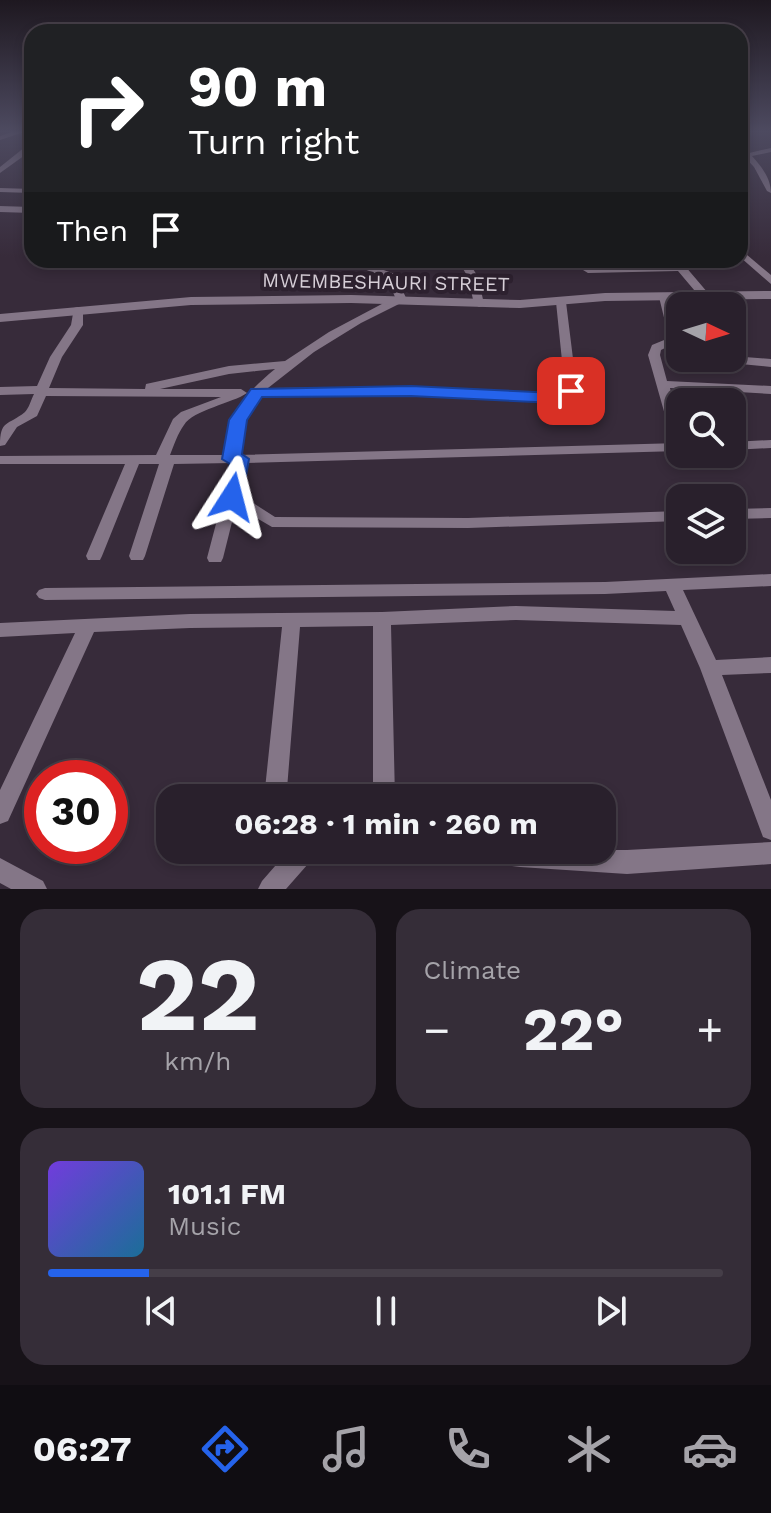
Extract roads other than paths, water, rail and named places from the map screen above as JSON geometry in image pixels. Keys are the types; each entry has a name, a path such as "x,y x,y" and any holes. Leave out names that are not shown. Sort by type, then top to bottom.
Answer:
{"street":[{"path":"760,173 771,191"},
{"path":"0,190 24,190"},
{"path":"0,209 24,210"},
{"path":"748,259 771,281"},
{"path":"215,558 232,497 238,420 260,390 288,364 317,344 400,300 391,276 368,268"},
{"path":"467,268 473,277 479,304"},
{"path":"588,270 684,269 702,292"},
{"name":"MWEMBESHAURI STREET","path":"746,295 771,295"},
{"path":"664,297 676,333 672,342 656,348 654,355 666,400"},
{"name":"MWEMBESHAURI STREET","path":"0,318 191,301 400,300 479,304 664,297"},
{"path":"0,391 411,391 565,398 571,391 561,302"},
{"path":"0,442 12,424 23,421 32,413 39,391 77,325 78,310"},
{"path":"746,361 771,363"},
{"path":"134,392 208,373 288,364"},
{"path":"661,384 771,390"},
{"path":"137,556 164,459 178,422 186,415 241,393"},
{"path":"746,445 771,444"},
{"path":"0,460 236,459 666,447"},
{"path":"94,556 134,459"},
{"path":"232,497 272,522 468,523 666,516"},
{"path":"746,514 771,513"},
{"path":"45,594 672,585 771,580"},
{"path":"672,585 710,668 771,829"},
{"path":"0,630 516,613 685,618"},
{"path":"276,784 292,619"},
{"path":"382,619 384,784"},
{"path":"0,814 87,627"},
{"path":"710,668 771,665"},
{"path":"616,861 771,853"},
{"path":"270,889 292,864"},
{"path":"0,870 35,889"}]}
